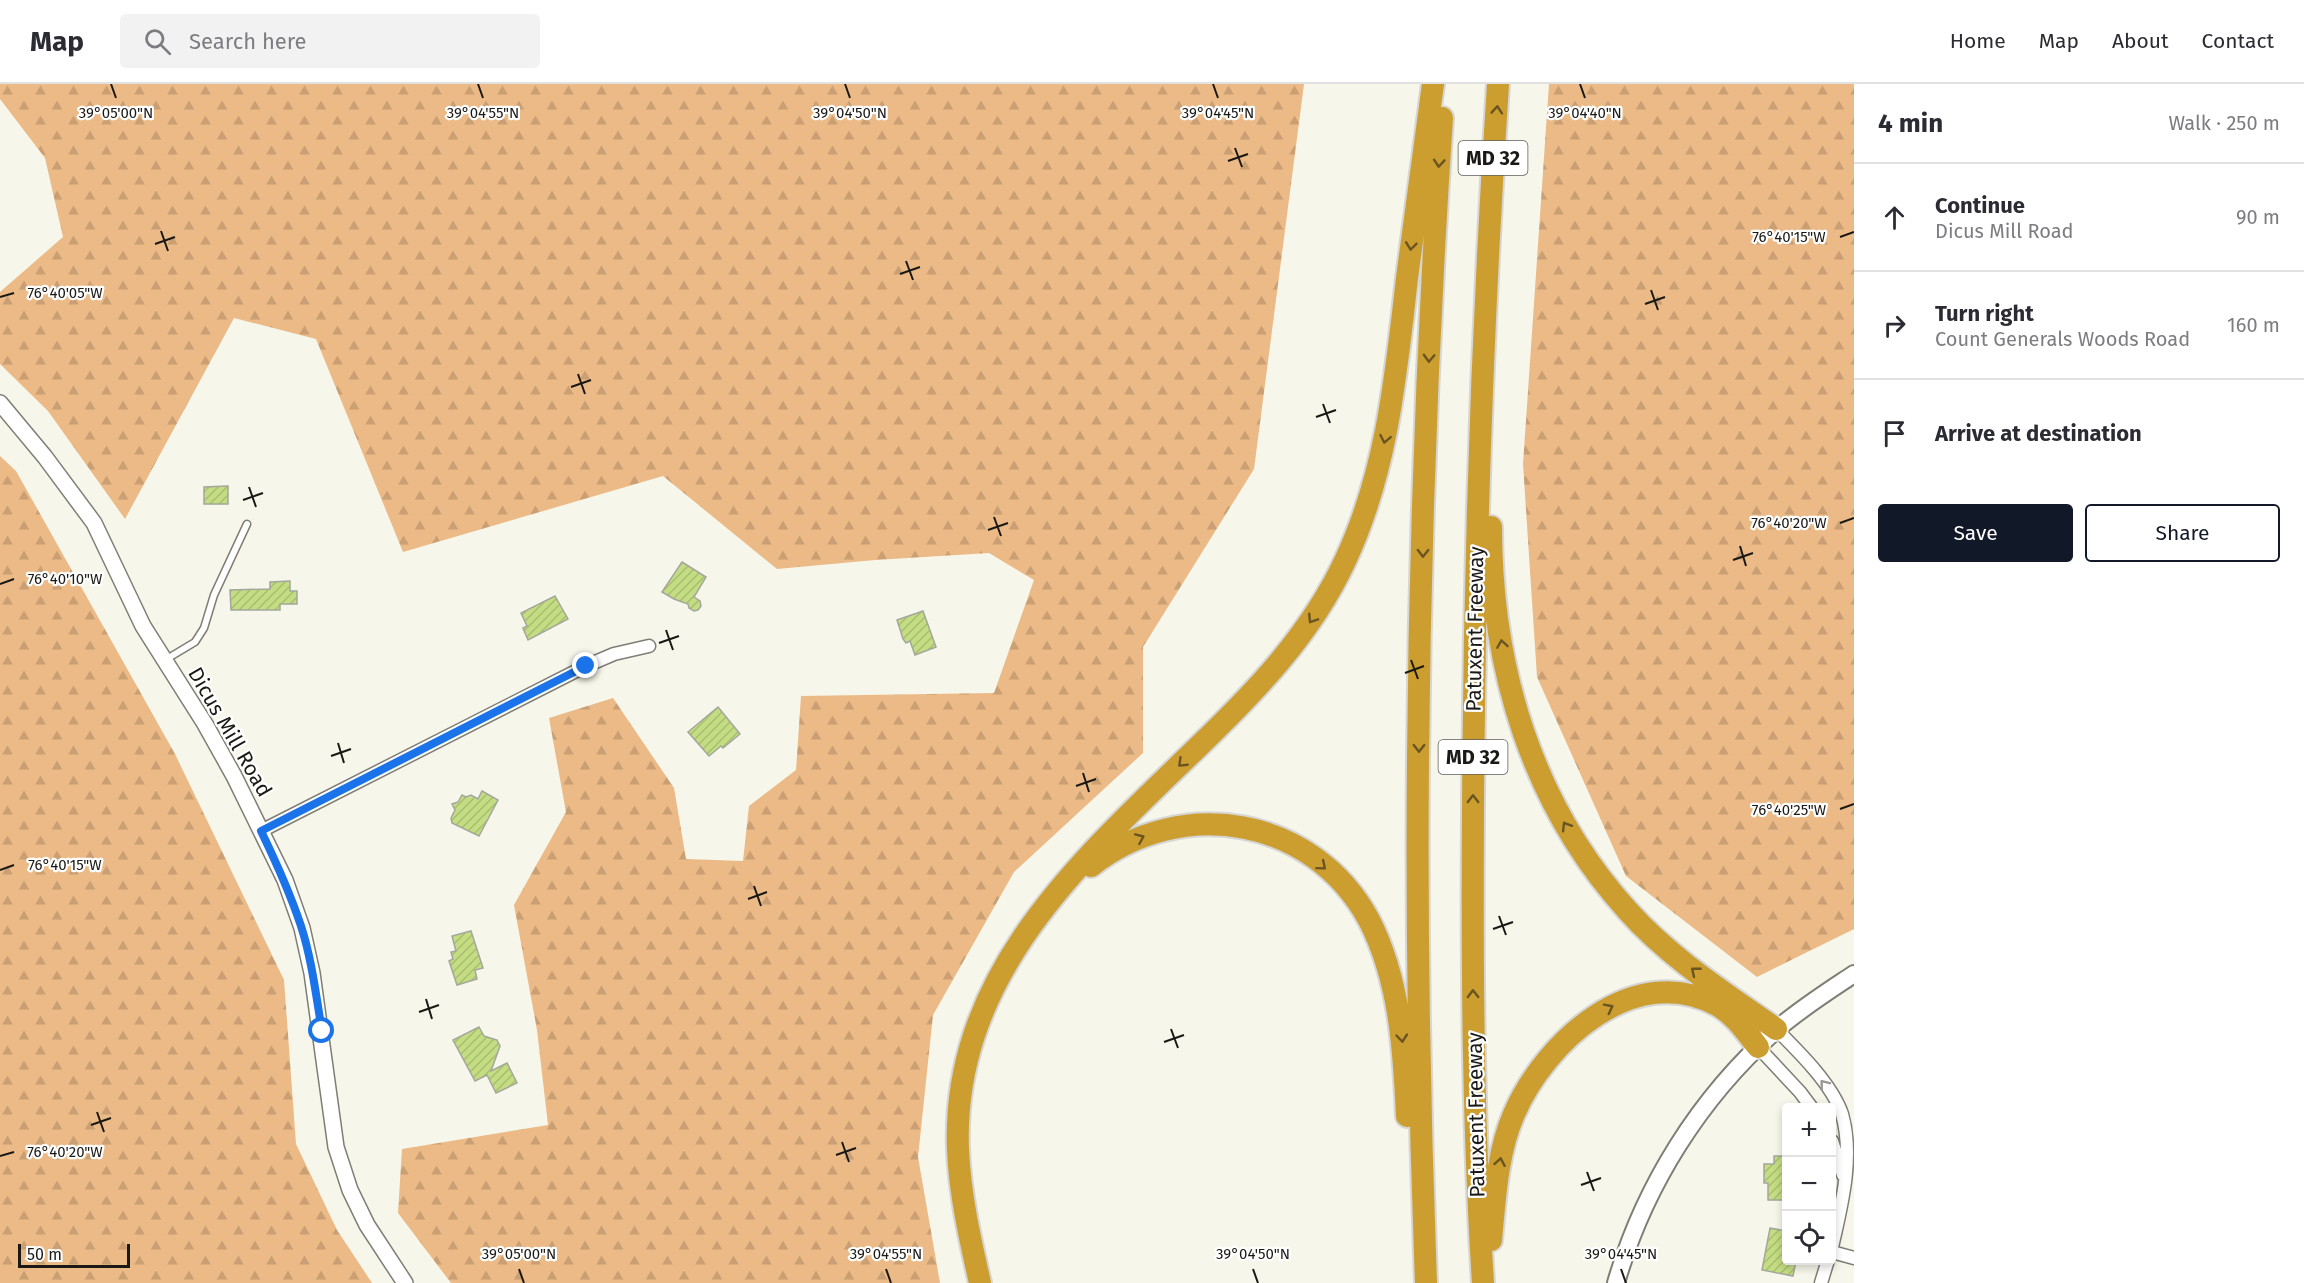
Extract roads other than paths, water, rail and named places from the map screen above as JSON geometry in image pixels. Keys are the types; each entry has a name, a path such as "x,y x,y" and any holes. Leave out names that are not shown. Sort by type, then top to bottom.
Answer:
{"highway":[{"path":"980,1283 961,1185 958,1147 963,1078 972,1040 997,979 1028,930 1109,833 1272,673 1299,639 1345,562 1363,518 1374,482 1389,416 1432,84"},
{"name":"MD 32","path":"1426,1283 1419,939 1419,715 1424,490 1444,84"},
{"name":"Patuxent Freeway","path":"1483,1283 1476,1187 1472,934 1473,726 1478,488 1488,231 1498,84"},
{"path":"1488,231 1491,542 1502,646 1511,693 1524,739 1542,783 1566,827 1595,871 1628,912 1703,977 1776,1029"},
{"path":"1057,893 1098,860 1119,847 1145,835 1198,823 1249,827 1272,834 1310,856 1337,878 1368,919 1379,944 1392,984 1401,1026 1410,1192 1418,1283"},
{"path":"1491,1283 1495,1191 1502,1152 1514,1115 1536,1074 1550,1054 1572,1032 1594,1016 1618,1004 1662,993 1681,993 1717,1005 1736,1019 1758,1047"}],"main road":[{"path":"1616,1283 1637,1223 1658,1179 1678,1146 1724,1083 1776,1029 1854,974"}],"street":[{"name":"Dicus Mill Road","path":"0,403 45,457 94,523 138,617 206,724 285,880 302,928 312,973 322,1031 327,1090 336,1147 350,1190 367,1225 405,1283"},
{"path":"261,831 586,666 614,654 649,646"},
{"path":"1776,1029 1830,1090 1841,1112 1847,1134 1848,1156 1836,1230"},
{"path":"1758,1047 1809,1103"},
{"path":"1836,1153 1845,1179"},
{"path":"1836,1253 1854,1258"},
{"path":"1821,1283 1826,1265"}],"lane":[{"path":"165,660 195,642 204,628 214,595 247,524"}]}
